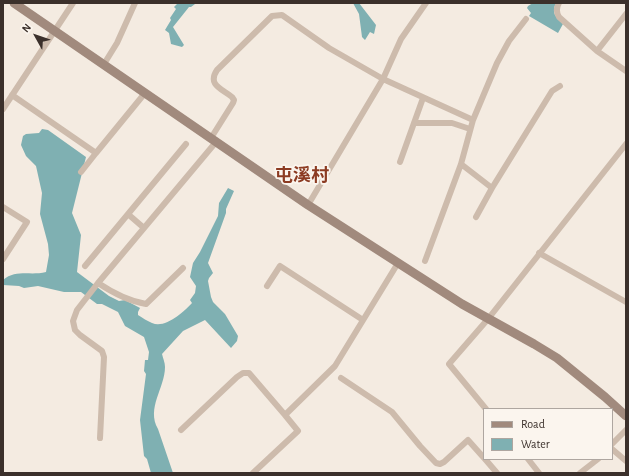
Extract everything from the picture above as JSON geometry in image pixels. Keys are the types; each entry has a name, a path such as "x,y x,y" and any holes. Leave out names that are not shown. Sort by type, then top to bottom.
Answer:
{"main road":[{"path":"14,3 308,205 462,304 557,358 626,416"}],"street":[{"path":"3,109 73,3"},
{"path":"104,64 117,43 135,3"},
{"path":"308,205 383,80 401,39 426,3"},
{"path":"559,3 556,13 559,17 597,51 626,71"},
{"path":"597,51 626,14"},
{"path":"100,438 104,356 102,351 80,336 75,330 73,321 77,310 213,140 234,100 215,85 213,76 217,70 272,16 282,16 329,48 383,80 473,120"},
{"path":"425,261 460,164 473,120 509,41 526,18"},
{"path":"476,217 492,188 552,91 560,86"},
{"path":"81,172 145,93"},
{"path":"12,95 96,153"},
{"path":"400,162 423,98"},
{"path":"414,123 452,123 470,129"},
{"path":"85,266 129,215 186,144"},
{"path":"485,408 449,364 488,319 626,144"},
{"path":"460,164 492,188"},
{"path":"3,207 27,222 3,260"},
{"path":"129,215 144,228"},
{"path":"539,253 626,302"},
{"path":"285,415 335,366 398,263"},
{"path":"267,286 280,266 364,320"},
{"path":"97,284 111,292 146,304 183,268"},
{"path":"181,430 237,376 243,373 249,373 298,431 253,473"},
{"path":"341,378 392,412 436,463 440,464 444,462 468,440 483,457"},
{"path":"613,443 626,430"},
{"path":"613,450 626,461"},
{"path":"486,460 497,473"},
{"path":"529,460 539,473"},
{"path":"580,473 597,460"}],"water":[{"path":"178,3 195,4 189,7 173,27 184,45 182,47 171,44 169,33 165,30 176,9 174,7"},
{"path":"353,3 359,3 376,25 374,34 370,32 365,40 362,37 359,14"},
{"path":"533,3 556,3 554,12 556,17 563,24 558,33 529,16 531,13 527,8"},
{"path":"42,129 48,130 86,157 72,213 81,235 77,272 109,296 119,301 125,300 140,308 138,315 152,323 163,324 174,319 192,303 190,300 195,293 196,286 190,277 193,263 218,216 219,203 228,188 234,191 226,209 226,213 208,263 213,273 208,281 213,302 225,314 238,336 237,341 231,348 205,320 183,331 162,354 165,365 164,375 154,413 155,421 173,473 151,473 147,459 144,456 140,420 146,374 144,371 145,360 148,360 149,352 144,337 125,326 118,312 102,304 97,304 81,292 64,292 38,286 24,288 19,286 3,285 3,280 13,275 46,272 49,255 48,244 40,214 42,193 36,166 26,156 21,145 23,136 26,134 39,133"}],"district":[{"name":"屯溪村","path":"302,176"}]}
